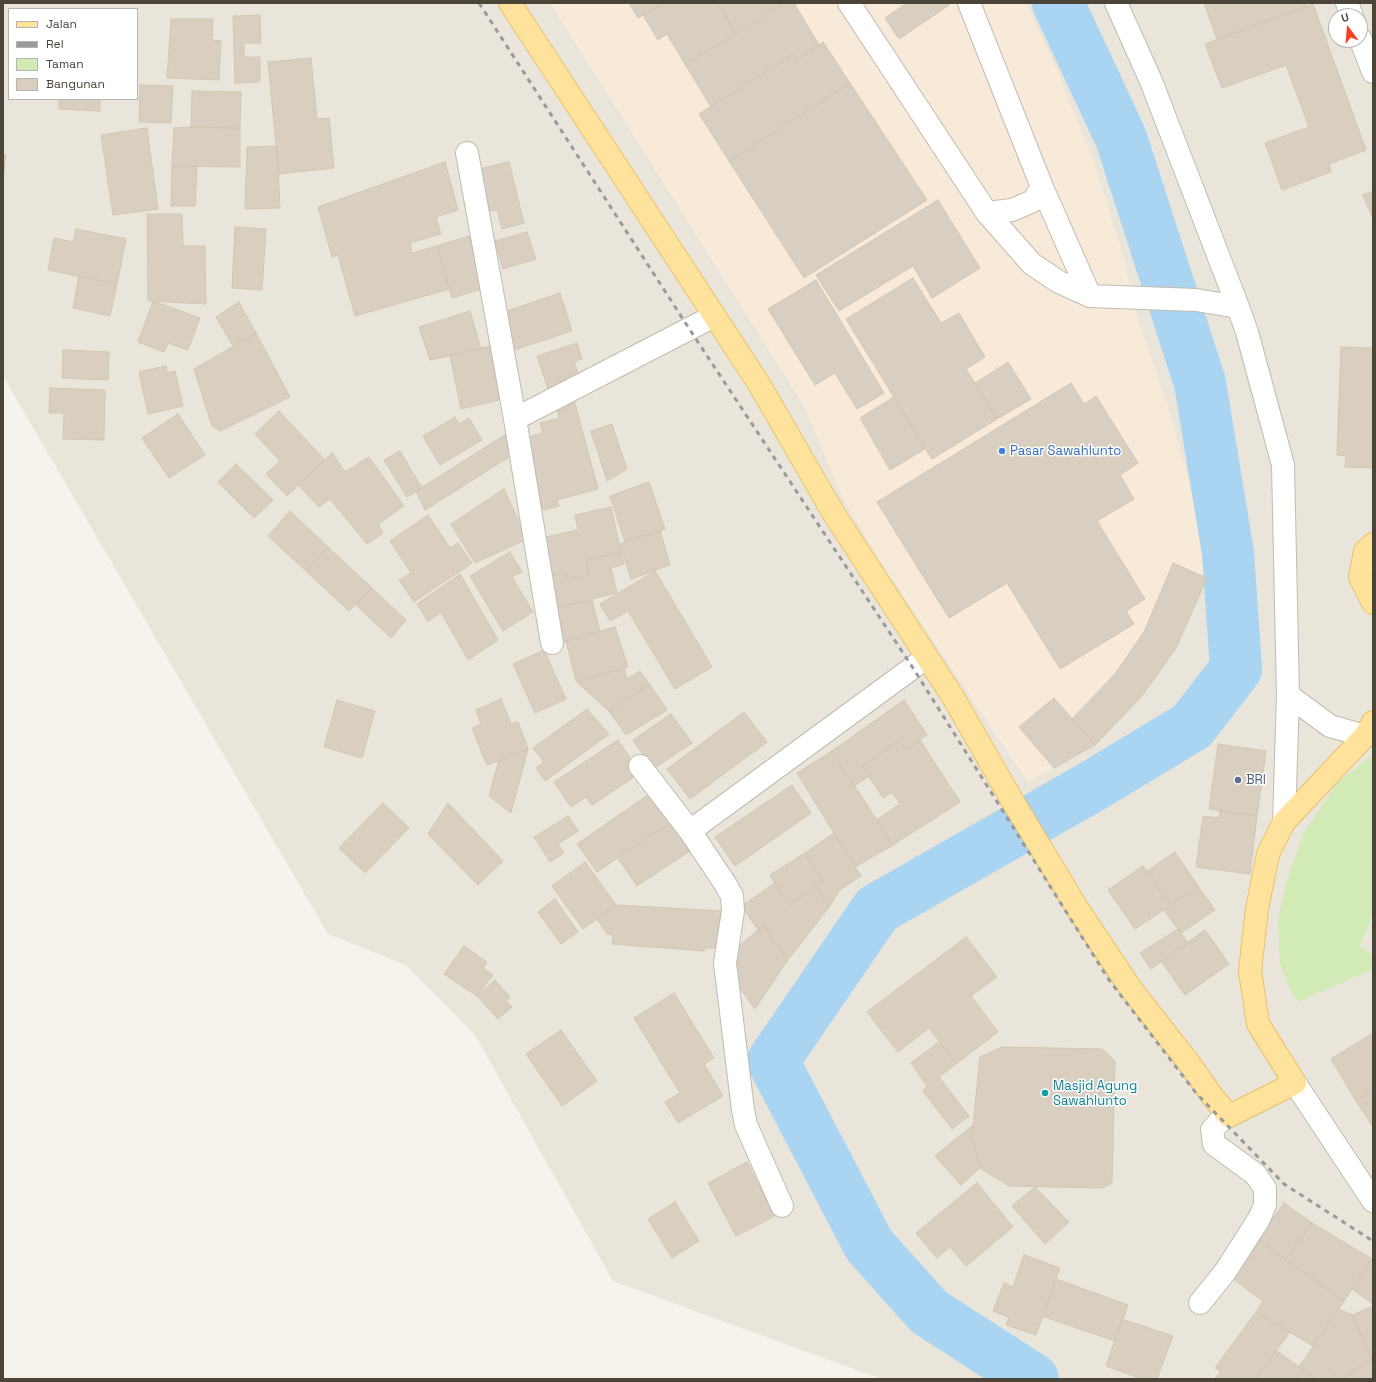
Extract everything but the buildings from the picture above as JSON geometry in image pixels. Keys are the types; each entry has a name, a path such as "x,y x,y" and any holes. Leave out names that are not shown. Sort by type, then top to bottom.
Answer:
{"main road":[{"path":"510,3 759,384 834,514 953,698 1077,908 1131,989 1229,1116 1295,1083 1258,1024 1250,971 1256,909 1268,854 1284,822 1369,729"},
{"path":"1373,544 1365,551 1360,577 1373,603"}],"street":[{"path":"849,3 987,213 1032,264 1059,282 1099,296 1196,300 1238,306"},
{"path":"969,3 1042,187 1099,296"},
{"path":"1116,3 1151,81 1238,306 1247,332 1283,465 1288,695 1284,822"},
{"path":"1364,48 1373,72"},
{"path":"466,153 515,419 552,643"},
{"path":"987,213 1012,210 1033,201 1042,187"},
{"path":"515,419 714,316"},
{"path":"690,831 926,658"},
{"path":"1288,695 1330,726 1369,729"},
{"path":"640,766 690,831 732,896 733,910 725,963 742,1110 746,1125 782,1206"},
{"path":"1295,1083 1373,1201"},
{"path":"1200,1303 1225,1272 1259,1219 1265,1205 1265,1188 1255,1174 1214,1144 1212,1130 1222,1119 1229,1116"}],"shaded area":[{"path":"3,3 1373,3 1373,1379 881,1379 613,1281 475,1035 406,965 328,934 3,376"},
{"path":"550,3 1026,3 1056,68 1093,159 1124,258 1135,311 1166,399 1209,551 1207,578 1176,648 1142,696 1095,745 1028,783 881,562 841,495 805,408"}],"green space":[{"path":"1373,755 1373,913 1360,946 1373,956 1373,969 1298,1002 1292,994 1280,964 1278,920 1286,884 1303,834 1337,783"}],"waterway":[{"path":"1033,1379 929,1312 869,1245 773,1061 877,909 1091,787 1192,726 1236,669 1228,553 1200,383 1121,138 1058,3"}],"railway":[{"path":"479,3 690,330 913,668 1109,980 1196,1093 1284,1184 1373,1241"}],"place":[{"name":"Pasar Sawahlunto","path":"1002,451"},
{"name":"BRI","path":"1238,780"},
{"name":"Masjid Agung Sawahlunto","path":"1045,1093"}]}
